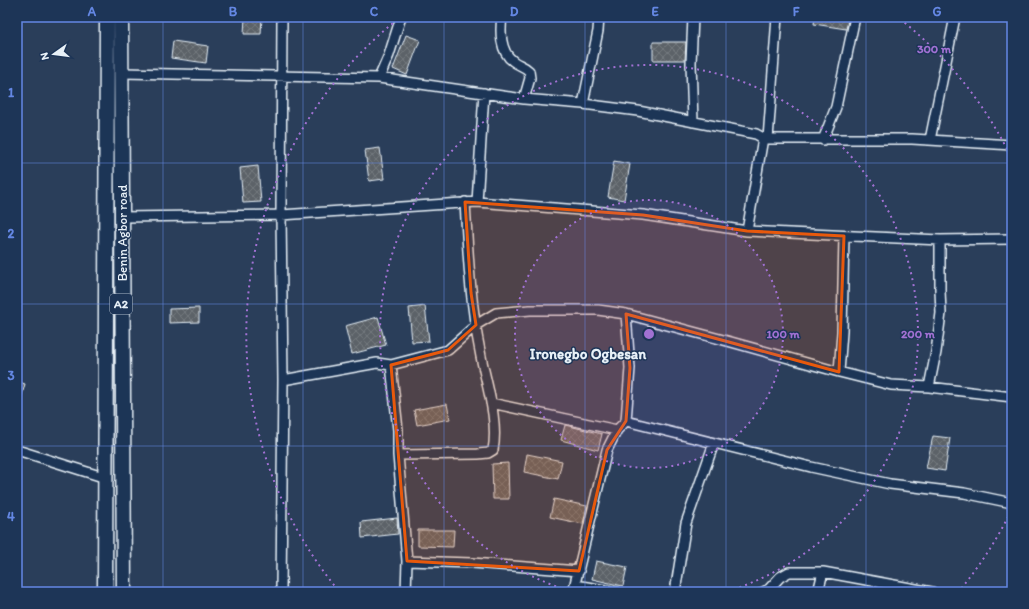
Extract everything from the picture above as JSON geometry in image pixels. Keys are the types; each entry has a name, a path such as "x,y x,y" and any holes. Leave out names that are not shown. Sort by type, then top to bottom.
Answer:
{"highway":[{"name":"Benin Agbor road","path":"106,592 108,17"},
{"name":"Benin Agbor road","path":"121,17 124,592"}],"street":[{"path":"281,592 283,380 281,215 282,17"},
{"path":"379,78 389,56 401,17"},
{"path":"502,17 501,33 504,50 514,62 520,64 529,72 530,78 524,98"},
{"path":"583,104 598,31 598,17"},
{"path":"693,17 691,63 694,122"},
{"path":"747,231 766,138 777,17"},
{"path":"823,140 836,107 855,17"},
{"path":"930,140 955,17"},
{"path":"122,74 379,78 484,93 638,111 756,134 766,138 811,138 823,140 912,139 1012,145"},
{"path":"477,202 484,93"},
{"path":"398,455 488,453 493,450 495,441 491,403 480,350 471,293 465,202"},
{"path":"122,217 281,215 477,202 643,215 747,231 940,240 1012,239"},
{"path":"839,372 842,332 844,236"},
{"path":"929,387 936,352 941,313 940,240"},
{"path":"283,380 377,363 391,365 448,350 476,325 496,313 530,310 598,310 626,314 891,385 929,387 1012,397"},
{"path":"617,592 574,588 608,450 617,430 626,421 630,368 626,314"},
{"path":"391,365 398,430 398,455 407,562 406,592"},
{"path":"491,403 617,430"},
{"path":"626,421 811,467 876,481 964,493 1012,503"},
{"path":"675,592 686,523 714,443"},
{"path":"17,450 106,478"},
{"path":"407,562 472,563 578,571"},
{"path":"763,592 769,589 780,577 789,572 823,572 910,590 932,592"},
{"path":"818,592 823,572"}],"highlighted area":[{"path":"465,202 643,215 747,231 844,236 839,372 626,314 630,368 626,421 607,450 579,571 407,561 391,365 448,350 476,325 471,293"}],"building":[{"path":"245,17 262,17 261,34 244,34"},
{"path":"815,17 849,17 846,29 814,24"},
{"path":"406,35 420,40 407,75 393,69"},
{"path":"173,41 208,46 206,63 171,58"},
{"path":"653,42 686,42 685,60 653,60"},
{"path":"380,148 384,179 369,181 365,150"},
{"path":"614,161 630,164 624,200 608,197"},
{"path":"258,166 261,202 243,203 240,168"},
{"path":"425,306 429,341 412,342 409,308"},
{"path":"199,308 199,322 169,323 169,309"},
{"path":"378,317 386,345 352,354 345,326"},
{"path":"17,381 25,384 19,406 17,405"},
{"path":"447,404 450,419 417,425 414,410"},
{"path":"565,425 602,434 598,450 561,440"},
{"path":"933,436 950,438 945,471 926,468"},
{"path":"527,454 562,461 558,479 524,472"},
{"path":"508,463 509,499 493,499 492,464"},
{"path":"554,499 587,506 583,524 550,517"},
{"path":"397,518 398,534 362,538 361,522"},
{"path":"418,530 454,530 453,547 418,546"},
{"path":"596,561 627,567 623,586 592,579"}],"district":[{"name":"Ironegbo Ogbesan","path":"588,354"}]}
